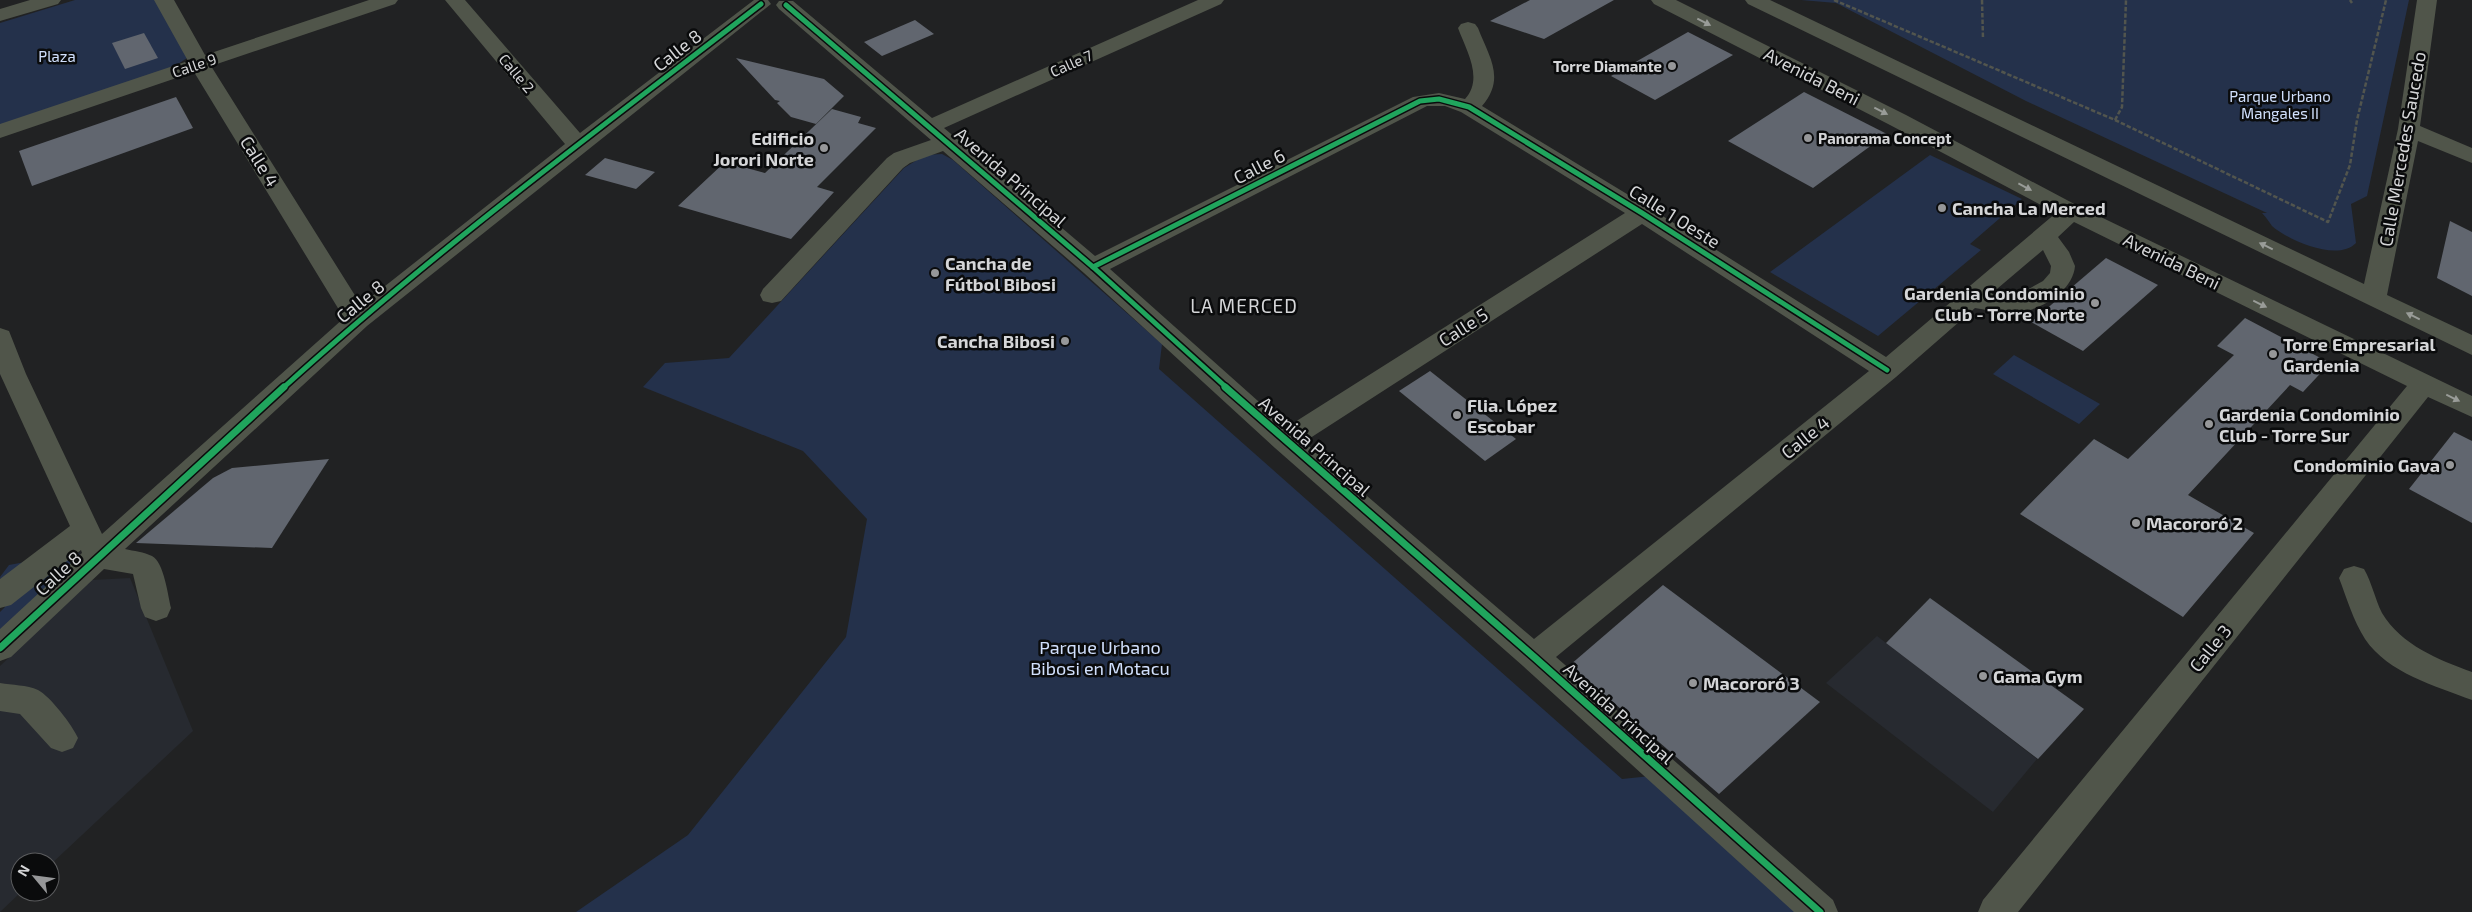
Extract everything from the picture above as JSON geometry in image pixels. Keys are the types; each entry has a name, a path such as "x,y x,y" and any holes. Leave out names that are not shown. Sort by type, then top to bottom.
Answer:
{"street":[{"path":"0,16 51,0"},
{"name":"Calle 4","path":"164,0 199,63 358,320"},
{"name":"Calle 9","path":"0,131 388,0"},
{"name":"Calle 2","path":"455,0 578,145"},
{"name":"Calle 7","path":"772,295 895,163 902,158 938,134 1214,0"},
{"name":"Avenida Beni","path":"1661,0 1898,120 2072,212 2472,407"},
{"path":"1755,0 2374,297 2472,346"},
{"name":"Calle Mercedes Saucedo","path":"2374,297 2409,129 2427,0"},
{"name":"Calle 8","path":"0,648 98,556 358,320 578,145 776,2"},
{"name":"Avenida Principal","path":"776,2 938,134 1093,268 1820,912"},
{"path":"1468,28 1486,76 1479,96 1469,107"},
{"name":"Calle 6","path":"1093,268 1420,101 1428,98 1441,99"},
{"name":"Calle 1 Oeste","path":"1441,99 1469,107 1642,213 1887,370"},
{"path":"2409,129 2472,156"},
{"name":"Calle 4","path":"1534,657 1887,370 2072,212"},
{"name":"Calle 5","path":"1285,440 1642,213"},
{"path":"1970,300 2014,305 2029,300 2051,288 2059,280 2064,267 2060,253 2044,236"},
{"path":"0,337 7,378 98,556 119,562 139,562 145,566 156,608"},
{"name":"Calle 3","path":"1996,912 2424,383"},
{"path":"0,596 86,530"},
{"path":"2354,578 2369,618 2390,645 2428,670 2472,686"},
{"path":"0,697 29,701 62,738"}],"path":[{"path":"1834,0 2114,120 2328,222 2350,165 2359,111 2386,0"},
{"path":"1982,0 1983,39"},
{"path":"2114,120 2122,107 2126,0"}],"shaded area":[{"path":"130,578 193,731 60,856 60,852 10,852 10,902 0,912 0,666 92,580"},
{"path":"1877,636 2037,759 1993,812 1826,683"}],"green space":[{"name":"Plaza","path":"75,0 159,0 190,56 169,70 0,125 0,23"},
{"name":"Parque Urbano Mangales II","path":"1801,0 2409,0 2367,196 2351,204 2356,243 2348,248 2326,250 2301,243 2280,232 2272,226 2262,213 2267,213 2026,101 1836,3"},
{"name":"Parque Urbano Bibosi en Motacu","path":"942,154 953,160 1162,344 1159,369 1622,779 1651,776 1800,912 576,912 688,835 846,637 867,519 803,451 643,387 665,363 729,358 904,168 925,155"},
{"path":"1930,155 2022,199 1970,244 1981,250 1878,336 1770,272"},
{"path":"2014,355 2100,404 2079,424 1993,374"},
{"path":"74,550 80,554 75,572 0,641 0,612 5,607 0,577 9,565"}],"building":[{"path":"1530,0 1614,0 1544,39 1490,21"},
{"path":"915,20 934,34 882,56 864,42"},
{"name":"Torre Diamante","path":"1688,32 1733,55 1655,100 1611,76"},
{"path":"144,33 158,58 125,69 112,43"},
{"path":"736,58 824,79 844,96 816,124 791,117 777,103 780,101 775,100"},
{"name":"Panorama Concept","path":"1804,92 1887,134 1813,188 1728,141"},
{"path":"176,97 193,128 32,186 19,151"},
{"path":"832,109 861,117 858,123 876,128 817,187 834,192 791,239 678,206 725,162 765,173"},
{"path":"605,158 655,172 636,189 585,175"},
{"path":"2450,221 2472,232 2472,296 2437,278"},
{"name":"Gardenia Condominio Club - Torre Norte","path":"2106,258 2158,285 2083,351 2031,322"},
{"name":"Macororó 2","path":"2245,318 2330,363 2303,392 2290,385 2188,495 2254,533 2183,617 2020,514 2094,439 2128,459 2234,355 2217,346"},
{"name":"Flia. López Escobar","path":"1430,371 1516,439 1485,461 1399,391"},
{"name":"Condominio Gava","path":"2454,432 2472,441 2472,523 2409,489"},
{"path":"329,459 272,548 136,543 213,478 232,468"},
{"name":"Macororó 3","path":"1663,585 1820,702 1719,794 1570,665"},
{"name":"Gama Gym","path":"1930,598 2084,709 2038,759 1886,643"}],"cycle path":[{"path":"0,648 98,556 358,320 578,145 761,4"},
{"path":"786,5 1093,267 1285,441 1534,657 1820,912"},
{"path":"1093,267 1420,101 1445,100 1469,107 1642,213 1887,370"}],"place":[{"name":"Torre Diamante","path":"1672,66"},
{"name":"Panorama Concept","path":"1808,138"},
{"name":"Edificio Jorori Norte","path":"824,148"},
{"name":"Cancha La Merced","path":"1942,208"},
{"name":"Cancha de Fútbol Bibosi","path":"935,273"},
{"name":"Gardenia Condominio Club - Torre Norte","path":"2095,303"},
{"name":"Cancha Bibosi","path":"1065,341"},
{"name":"Torre Empresarial Gardenia","path":"2273,354"},
{"name":"Flia. López Escobar","path":"1457,415"},
{"name":"Gardenia Condominio Club - Torre Sur","path":"2209,424"},
{"name":"Condominio Gava","path":"2450,465"},
{"name":"Macororó 2","path":"2136,523"},
{"name":"Gama Gym","path":"1983,676"},
{"name":"Macororó 3","path":"1693,683"}],"district":[{"name":"LA MERCED","path":"1244,305"}]}
